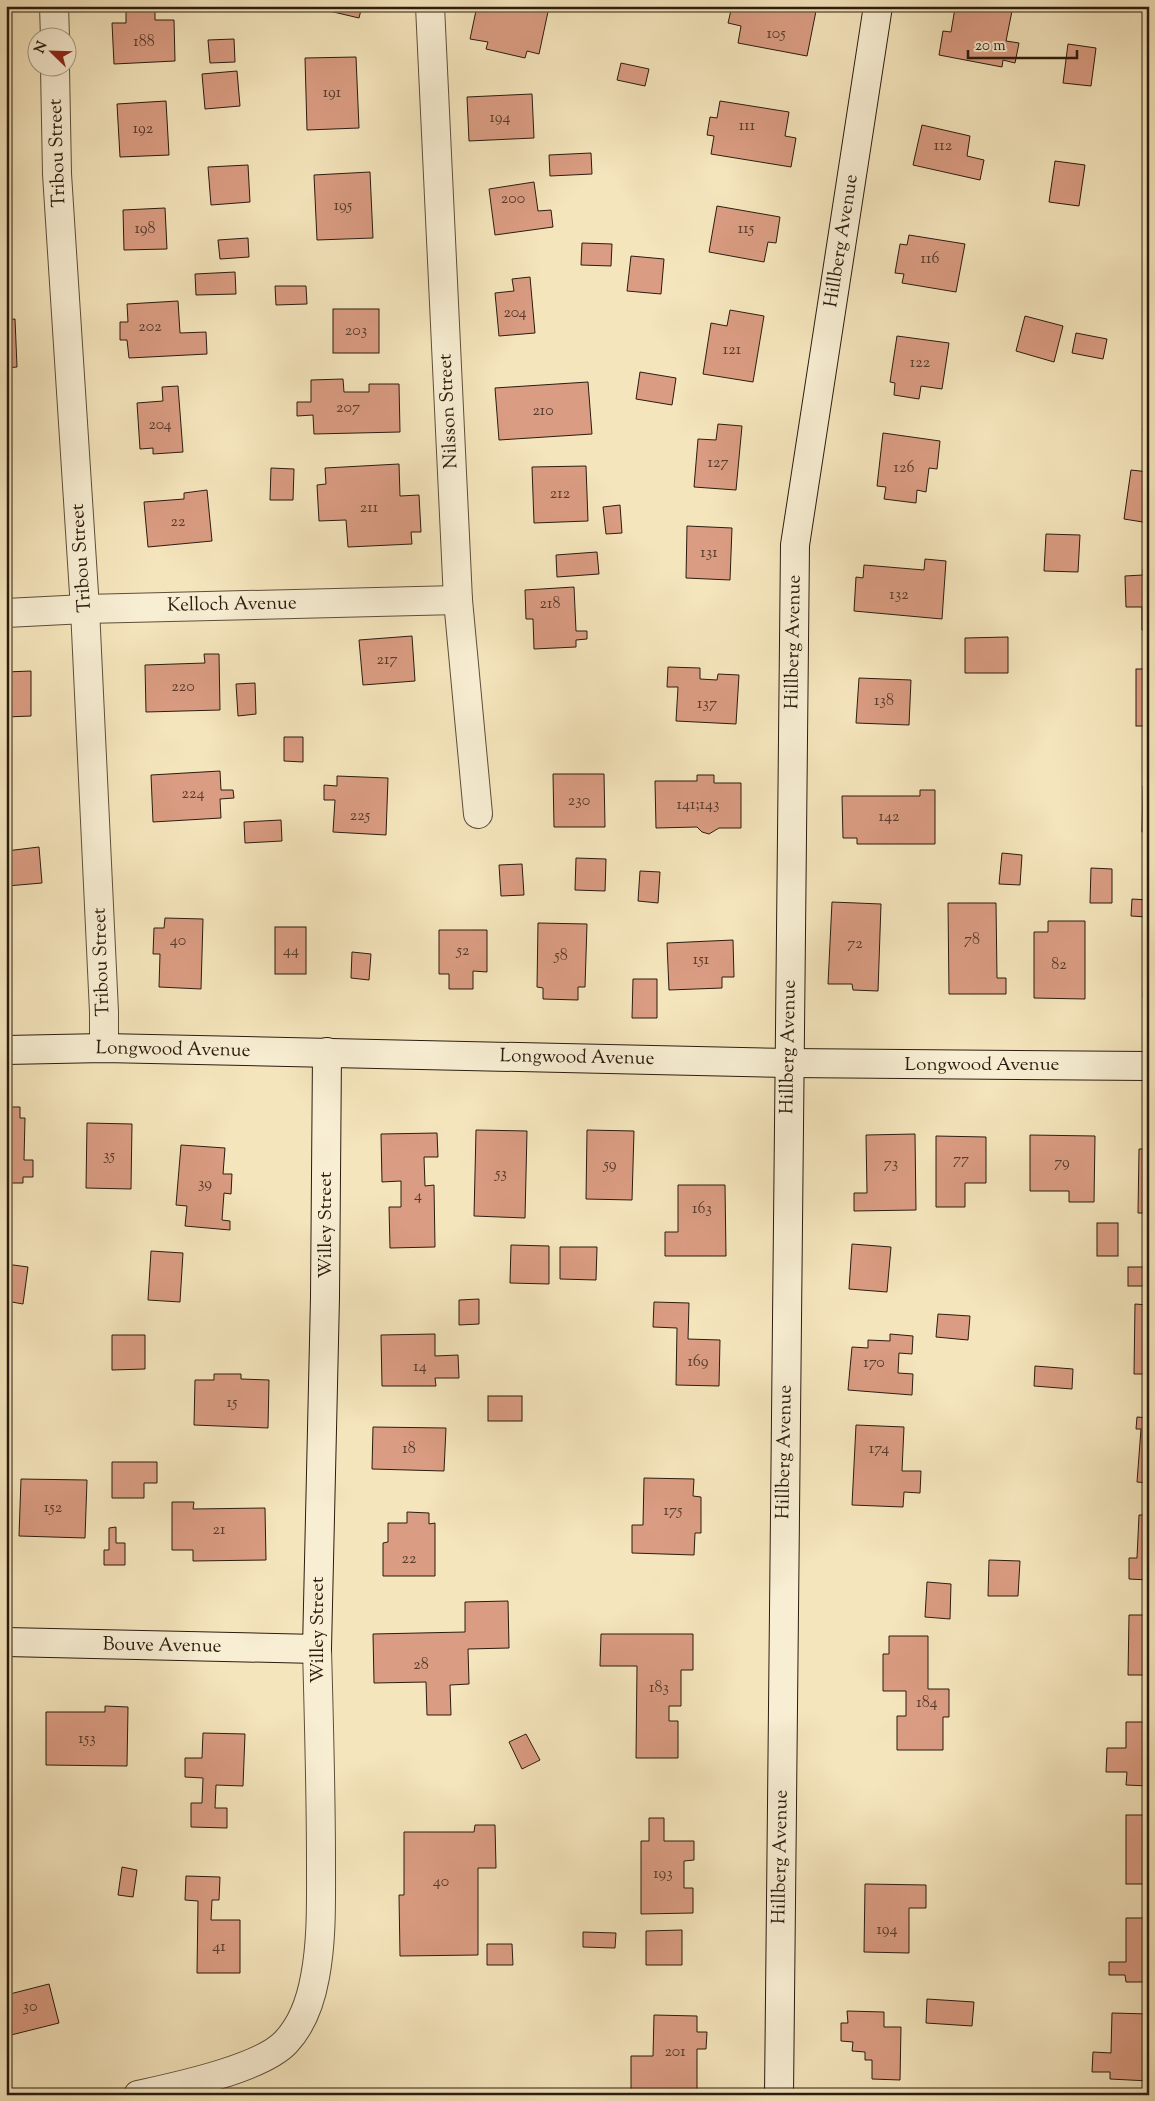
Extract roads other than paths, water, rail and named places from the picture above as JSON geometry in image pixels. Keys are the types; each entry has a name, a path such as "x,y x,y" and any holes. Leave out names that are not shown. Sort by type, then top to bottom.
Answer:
{"street":[{"path":"54,6 55,28"},
{"name":"Nilsson Street","path":"430,6 458,600 478,814"},
{"name":"Hillberg Avenue","path":"779,2095 795,545 878,6"},
{"name":"Tribou Street","path":"56,78 57,174 85,609 104,1012 104,1048"},
{"name":"Kelloch Avenue","path":"6,613 85,609 458,600"},
{"name":"Longwood Avenue","path":"6,1050 104,1048 789,1063 1149,1066"},
{"name":"Willey Street","path":"138,2095 186,2084 266,2056 286,2043 299,2024 315,1978 320,1949 321,1809 317,1649 325,1297 327,1052"},
{"name":"Bouve Avenue","path":"6,1642 317,1649"}]}
